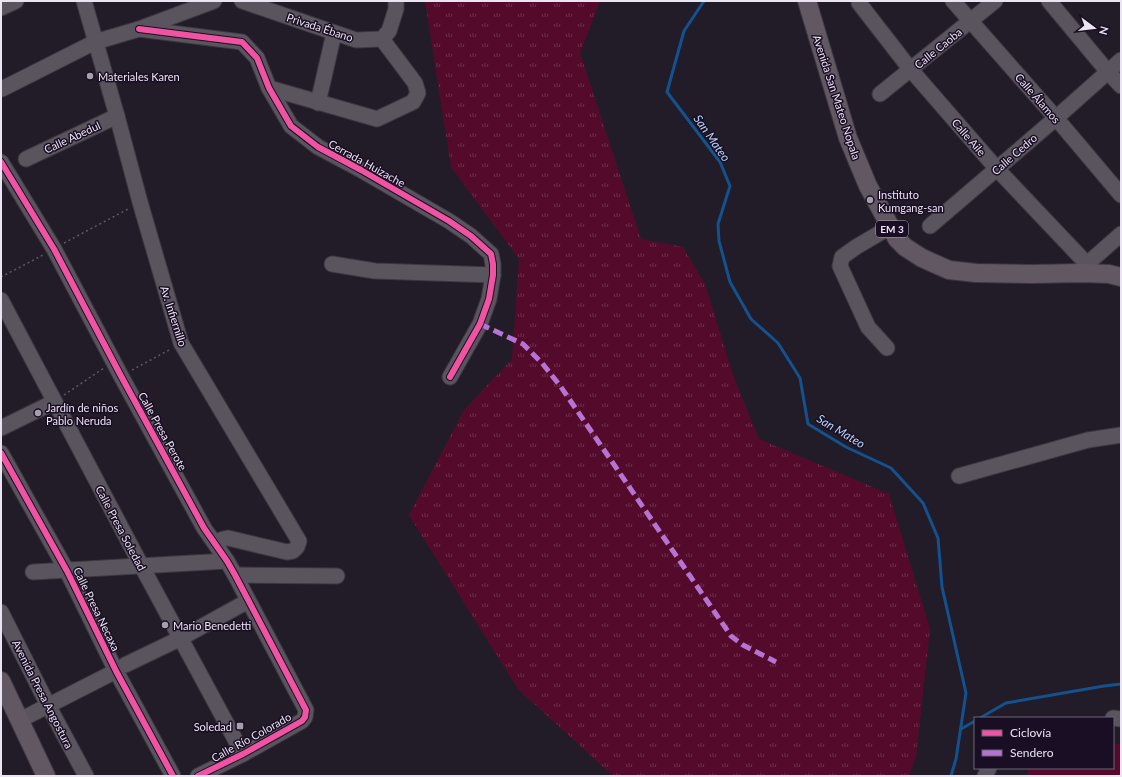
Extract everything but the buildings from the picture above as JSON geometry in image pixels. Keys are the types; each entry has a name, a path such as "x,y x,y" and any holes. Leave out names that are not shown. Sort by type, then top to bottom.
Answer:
{"main road":[{"name":"Avenida San Mateo Nopala","path":"807,1 848,138 868,186 897,239 905,247 922,258 949,270 976,273 1032,274 1085,269 1121,277"},
{"path":"1,681 46,776"}],"street":[{"path":"1,8 16,1"},
{"name":"Av. Infiernillo","path":"84,1 181,343 299,541 297,547 293,551 287,552 228,538 223,538 215,543"},
{"path":"2,89 95,42 139,29 214,1"},
{"name":"Privada Ébano","path":"242,1 356,40 382,39"},
{"path":"269,88 377,119 414,102 418,93 415,83 382,39 390,31 396,9 396,1"},
{"name":"Calle Álamos","path":"953,1 1056,118 1121,195"},
{"name":"Calle Caoba","path":"880,94 994,1"},
{"path":"1050,1 1121,86"},
{"name":"Calle Aile","path":"860,3 911,70 1085,269"},
{"name":"Cerrada Huizache","path":"139,29 242,42 257,58 269,88 291,126 318,147 442,217 471,236 491,254 493,275 489,299 480,324 450,377"},
{"path":"318,103 334,33"},
{"name":"Calle Cedro","path":"930,226 1121,60"},
{"name":"Calle Abedul","path":"26,159 117,116"},
{"name":"Calle Presa Perote","path":"1,162 54,249 204,528 235,575 306,710"},
{"path":"886,348 868,328 840,266 842,257 890,226"},
{"path":"1085,269 1121,234"},
{"path":"332,264 375,271 493,275"},
{"name":"Calle Presa Soledad","path":"1,300 141,565 244,754"},
{"path":"1,428 54,402"},
{"path":"959,476 1088,440 1121,435"},
{"name":"Calle Presa Necaxa","path":"1,453 121,668 173,776"},
{"path":"33,572 227,561"},
{"path":"235,575 337,576"},
{"path":"20,720 181,638 248,601"},
{"name":"Avenida Presa Angostura","path":"1,612 48,706 86,776"},
{"name":"Calle Río Colorado","path":"198,776 244,754 302,720 305,717 306,710"}],"path":[{"path":"1,277 140,202"},
{"path":"121,376 181,343"},
{"path":"54,402 114,362"}],"green space":[{"path":"425,1 600,1 580,53 641,239 683,247 705,284 734,378 759,439 889,494 930,629 916,757 909,776 613,776 518,689 409,515 464,410 512,359 519,259 451,167"},
{"path":"1114,744 1121,744 1121,776 1027,776 1028,769 1114,769"}],"waterway":[{"name":"San Mateo","path":"704,1 684,31 667,92 720,162 730,186 718,224 719,241 730,282 751,319 778,343 800,378 808,424 846,447 891,468 923,503 938,538 942,587 966,693 956,759 951,776"},
{"path":"982,717 1006,703 1121,684"},
{"path":"961,729 974,722"}],"marked path":[{"path":"480,324 523,344 542,363 561,387 731,636 743,645 776,662"}],"cycle path":[{"path":"139,29 242,42 257,58 269,88 291,126 318,147 449,221 471,236 491,254 493,275 489,299 480,324 450,377"},
{"path":"1,162 54,249 204,528 235,575 306,710 305,717 302,721 243,754 198,776"},
{"path":"1,453 67,571 116,671 173,776"}],"place":[{"name":"Materiales Karen","path":"90,76"},
{"name":"Instituto Kumgang-san","path":"870,200"},
{"name":"Jardín de niños Pablo Neruda","path":"38,413"},
{"name":"Mario Benedetti","path":"165,625"},
{"name":"Soledad","path":"240,726"}]}
